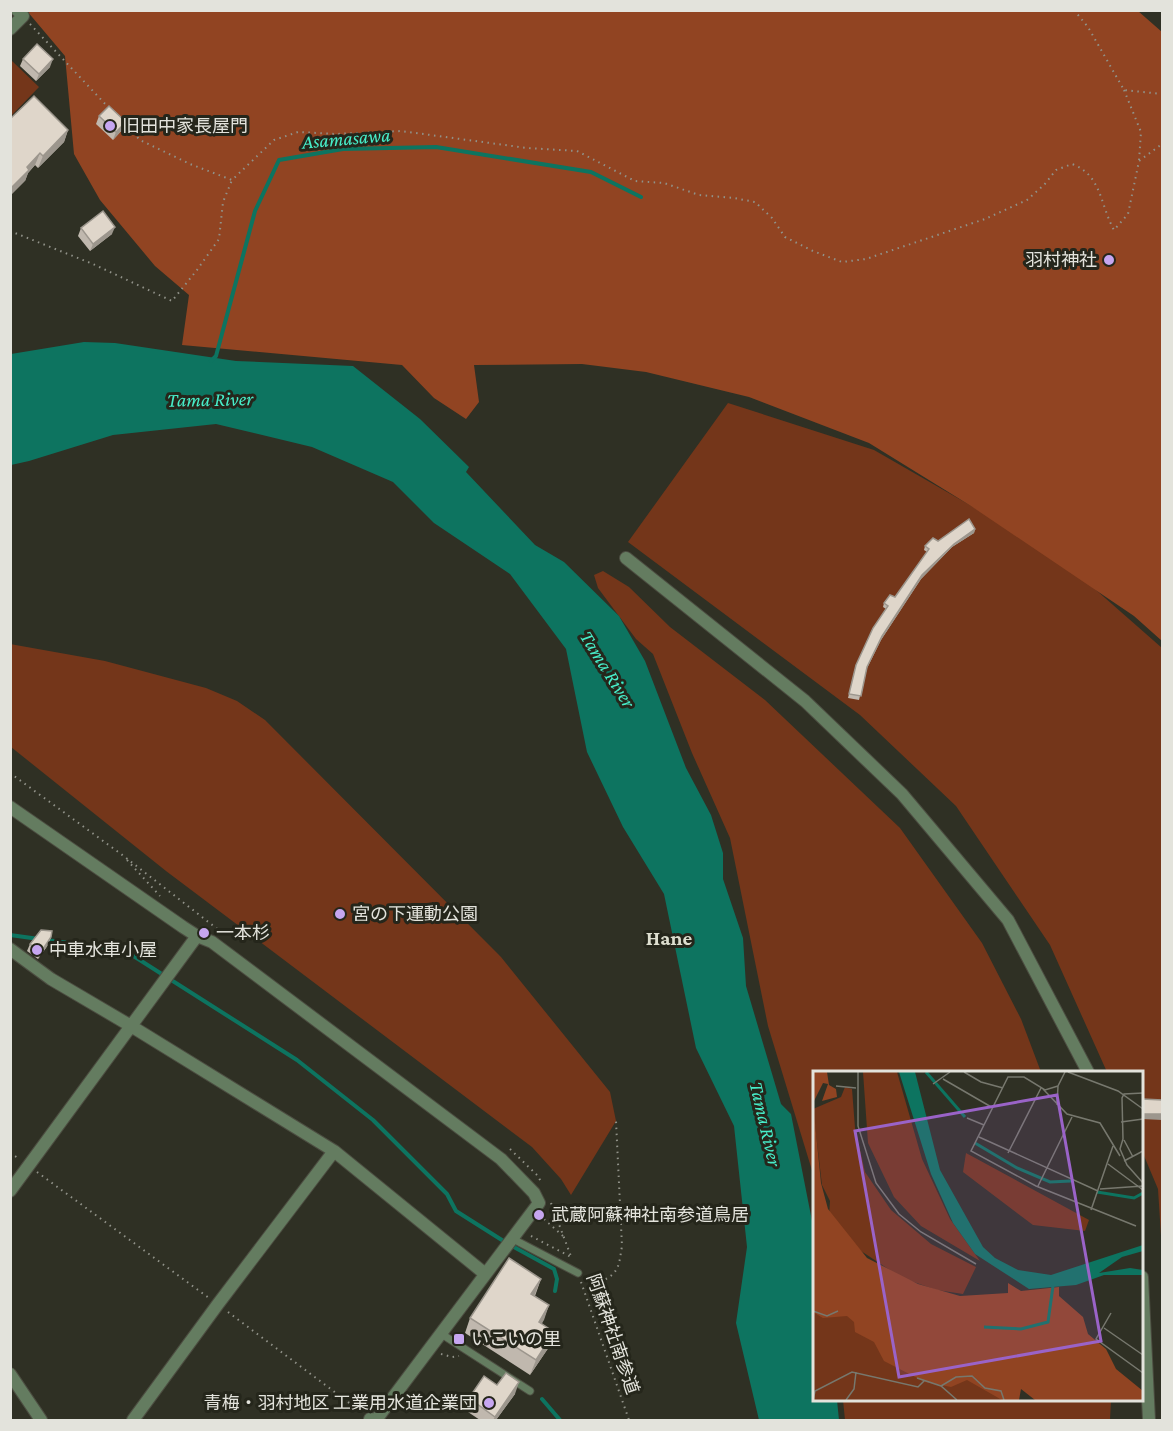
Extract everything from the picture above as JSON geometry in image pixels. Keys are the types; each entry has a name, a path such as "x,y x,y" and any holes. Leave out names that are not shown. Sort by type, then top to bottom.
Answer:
{"street":[{"path":"10,29 20,13"},
{"path":"626,558 805,701 902,794 1008,920 1087,1071"},
{"path":"10,807 197,936 212,942 501,1159 534,1193 539,1203 484,1273 376,1420 370,1419"},
{"path":"10,1191 197,936"},
{"path":"10,949 51,979 334,1151 484,1273"},
{"path":"133,1420 334,1151"},
{"path":"1143,1297 1149,1420"},
{"path":"11,1375 41,1420"}],"lane":[{"path":"509,1242 578,1273"},
{"path":"440,1333 530,1392"}],"path":[{"path":"10,231 93,264 172,301 198,270 219,239 223,202 232,180 274,140 298,132 336,134 401,130 527,148 577,152 635,182 664,183 699,195 755,202 772,218 785,237 842,262 866,260 985,219 1027,200 1056,170 1072,164 1084,168 1095,183 1113,230 1128,214 1139,161 1140,132 1124,90 1088,27 1074,10"},
{"path":"20,13 110,109"},
{"path":"1124,90 1162,94"},
{"path":"125,124 140,140 190,164 232,180"},
{"path":"1139,161 1162,144"},
{"path":"10,773 121,854 160,895"},
{"path":"578,1273 592,1279 604,1280 614,1275 619,1264 622,1246 616,1121"},
{"path":"28,1166 218,1304 370,1419"},
{"name":"阿蘇神社南参道","path":"548,1194 629,1420"},
{"path":"542,1217 566,1239"},
{"name":"阿蘇神社南参道","path":"528,1234 571,1257"},
{"path":"435,1354 458,1356 464,1349"}],"shaded area":[{"path":"27,11 1138,11 1162,32 1162,641 1134,616 971,506 869,443 749,397 646,372 582,364 474,365 479,402 466,419 434,398 402,365 182,345 189,295 155,266 100,200 74,154 65,56"},
{"path":"11,60 39,87 10,116"},
{"path":"728,403 874,450 1055,554 1162,648 1162,1251 1158,1189 1143,1153 1143,1071 1107,1071 1050,945 956,806 860,715 628,542"},
{"path":"603,571 629,587 670,627 765,700 900,828 982,943 1021,1019 1041,1071 813,1071 813,1174 768,1026 730,838 692,753 653,654 636,639 598,588 594,575"},
{"name":"宮の下運動公園","path":"10,644 105,661 206,688 237,701 265,720 501,957 610,1092 616,1121 571,1195 561,1179 532,1147 166,871 11,747"},
{"path":"843,1401 1111,1401 1110,1420 845,1420"}],"water":[{"name":"Tama River","path":"84,342 115,343 236,361 353,366 420,419 469,467 466,472 535,545 564,562 619,616 645,661 686,768 711,815 723,853 723,879 743,938 746,986 781,1104 791,1114 813,1226 813,1401 837,1401 839,1420 759,1420 736,1323 747,1247 734,1126 696,1048 664,894 623,827 587,752 566,649 510,574 434,523 393,482 312,447 216,424 113,435 11,465 11,354"}],"building":[{"path":"37,44 53,59 39,74 23,59"},
{"path":"34,96 68,130 43,156 40,153 27,167 29,170 10,189 10,119"},
{"path":"109,106 126,122 116,132 99,116"},
{"path":"103,211 115,227 93,244 81,228"},
{"path":"969,519 975,529 954,544 922,575 882,636 867,667 861,696 849,694 856,665 873,628 888,606 884,603 890,595 895,597 929,549 925,546 933,538 938,541"},
{"path":"41,930 52,931 51,937 41,952 30,944"},
{"path":"1143,1099 1162,1100 1162,1114 1143,1114"},
{"path":"509,1258 541,1279 531,1294 549,1305 539,1322 554,1332 536,1360 470,1318"},
{"path":"506,1373 519,1382 495,1417 469,1398 484,1376 497,1385"}],"waterway":[{"name":"Asamasawa","path":"211,361 216,356 255,211 279,160 343,149 436,147 591,172 641,197"},
{"path":"10,935 39,939"},
{"path":"46,940 124,950 297,1060 373,1120 447,1194 456,1211 505,1242"},
{"path":"512,1246 554,1269 557,1279 555,1291"},
{"path":"542,1399 560,1420"}],"place":[{"name":"旧田中家長屋門","path":"110,126"},
{"name":"羽村神社","path":"1109,260"},
{"name":"宮の下運動公園","path":"340,914"},
{"name":"一本杉","path":"204,933"},
{"name":"中車水車小屋","path":"37,950"},
{"name":"武蔵阿蘇神社南参道鳥居","path":"539,1215"},
{"name":"いこいの里","path":"459,1339"},
{"name":"青梅・羽村地区 工業用水道企業団","path":"489,1403"}],"district":[{"name":"Hane","path":"669,938"}]}
